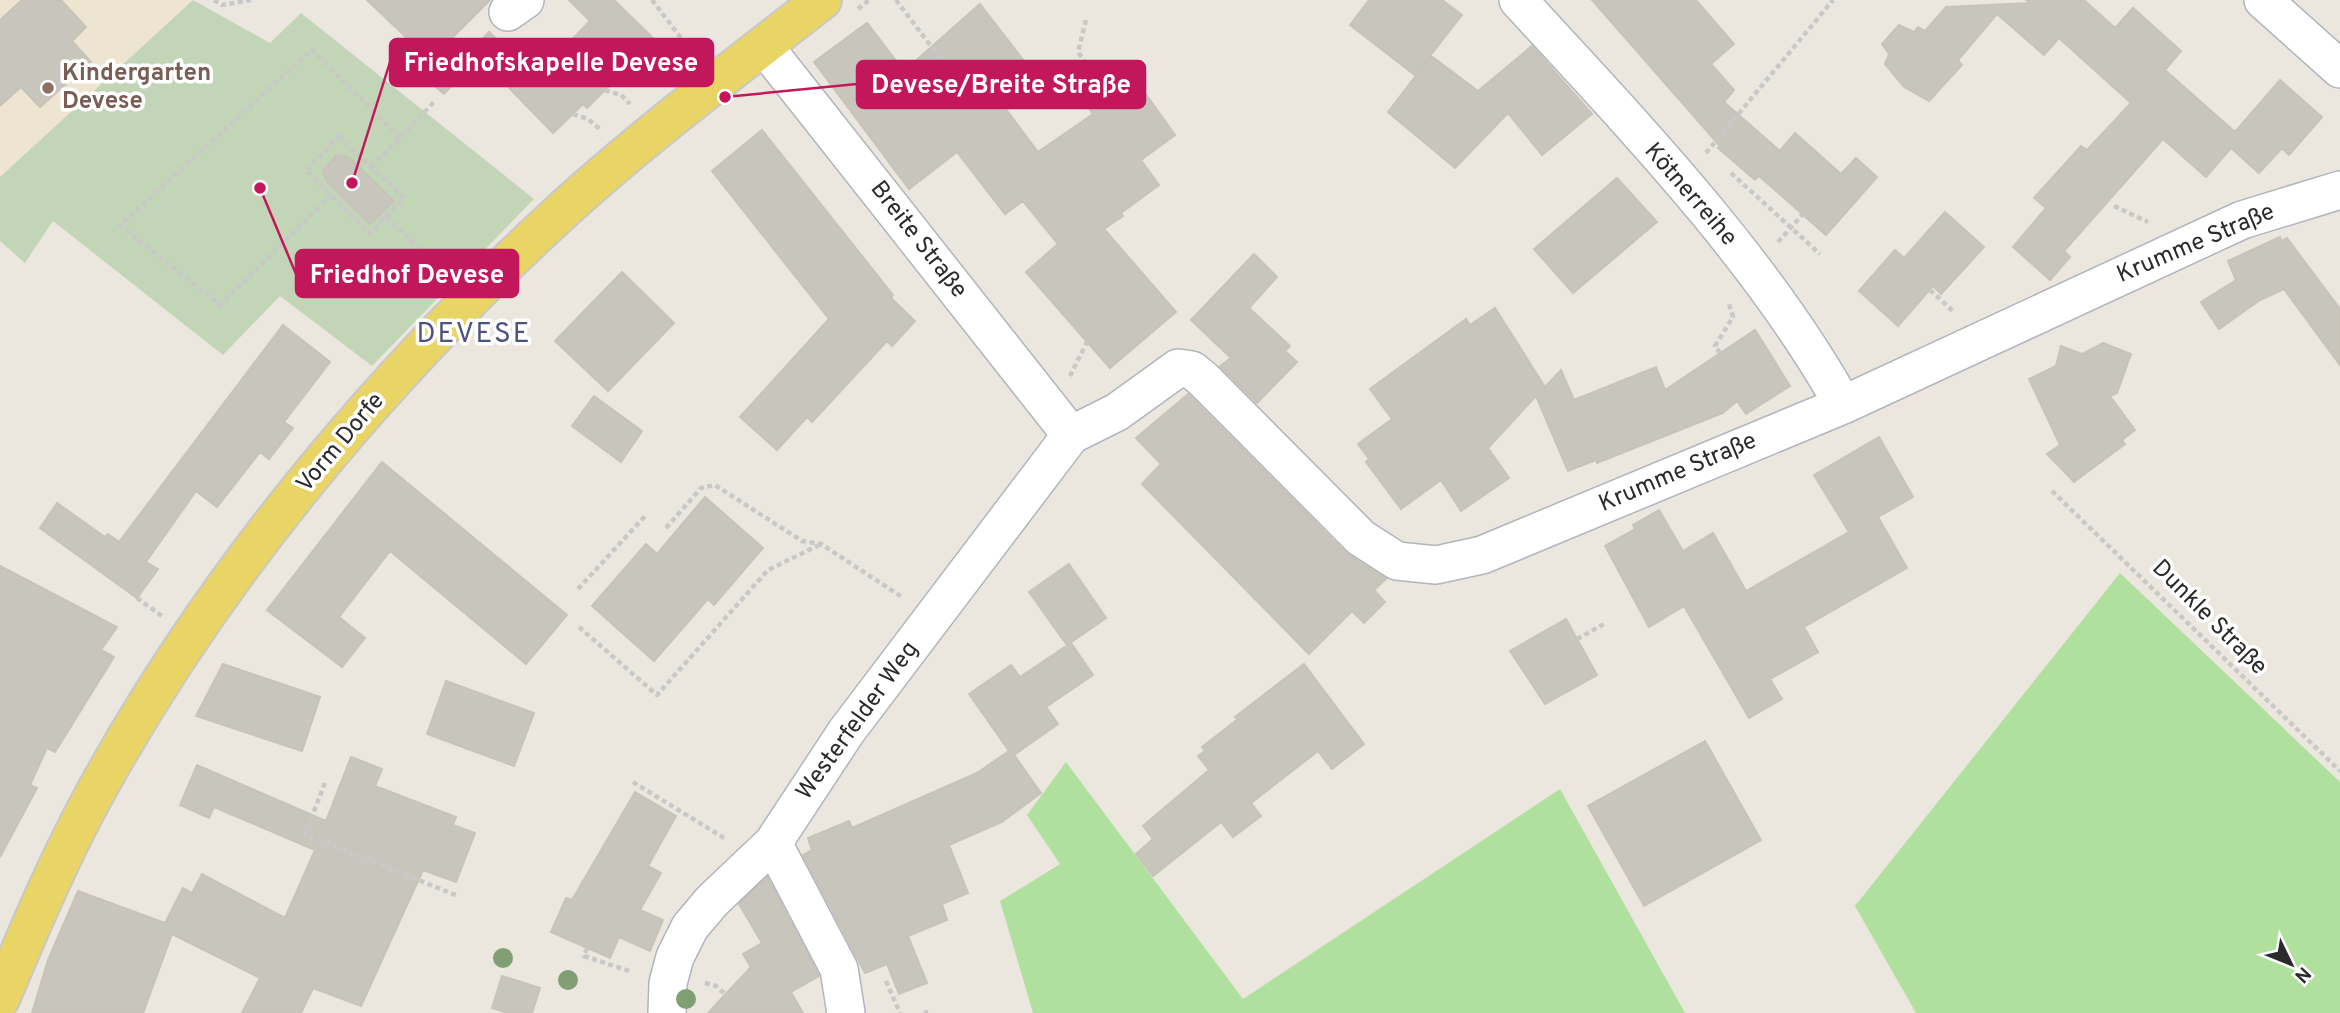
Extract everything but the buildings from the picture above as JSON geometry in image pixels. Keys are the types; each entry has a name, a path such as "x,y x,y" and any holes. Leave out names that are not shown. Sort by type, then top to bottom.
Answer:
{"main road":[{"name":"Vorm Dorfe","path":"0,999 53,874 92,798 141,714 198,626 300,492 392,381 489,279 565,209 764,46 836,8"}],"street":[{"name":"Kötnerreihe","path":"1518,0 1753,269 1823,369 1843,405"},
{"path":"2263,0 2340,69"},
{"name":"Breite Straße","path":"764,46 1071,435"},
{"name":"Krumme Straße","path":"1071,435 1117,412 1178,368 1192,370 1249,422 1360,538 1397,561 1436,565 1482,555 1843,405 2242,220 2340,190"},
{"name":"Westerfelder Weg","path":"667,1013 668,984 674,957 690,927 712,901 773,843 846,732 1071,435"},
{"path":"773,843 839,969 846,1013"}],"path":[{"path":"214,0 222,5 251,0"},
{"path":"652,0 701,64"},
{"path":"836,8 869,0"},
{"path":"896,0 943,62"},
{"path":"1702,158 1833,0"},
{"path":"1086,20 1078,52 1103,88"},
{"path":"331,195 220,305 120,225 312,50 400,137"},
{"path":"605,90 621,94"},
{"path":"371,167 435,101"},
{"path":"573,114 588,119"},
{"path":"339,136 404,198 370,233 331,195 306,171 339,136"},
{"path":"1731,173 1821,254"},
{"path":"2114,206 2160,227"},
{"path":"1774,246 1803,214"},
{"path":"386,217 450,277"},
{"path":"1720,353 1715,346 1733,317 1725,290"},
{"path":"1930,290 1957,315"},
{"path":"1068,380 1087,342"},
{"path":"666,528 701,488 715,485 802,541 821,544 903,597"},
{"name":"Dunkle Straße","path":"2052,491 2340,771"},
{"path":"578,589 648,514"},
{"path":"579,627 657,695 768,570 821,544"},
{"path":"137,597 165,618"},
{"path":"1577,639 1604,624"},
{"path":"633,782 734,845"},
{"path":"325,783 305,834 458,896"},
{"path":"587,948 584,956 635,972"},
{"path":"886,981 900,1013"}],"shaded area":[{"name":"Kindergarten Devese","path":"0,0 193,0 0,177"}],"green space":[{"path":"193,0 270,43 301,13 534,199 372,366 280,296 223,355 53,221 25,263 0,241 0,177"},
{"path":"2120,573 2340,782 2340,1013 1916,1013 1855,906"},
{"path":"1066,762 1243,999 1560,789 1685,1013 1033,1013 1000,901 1060,864 1027,815"}],"place":[{"name":"Kindergarten Devese","path":"48,88"},
{"name":"Devese/Breite Straße","path":"725,97"},
{"name":"Friedhofskapelle Devese","path":"352,183"},
{"name":"Friedhof Devese","path":"260,188"}],"district":[{"name":"DEVESE","path":"474,335"}]}
